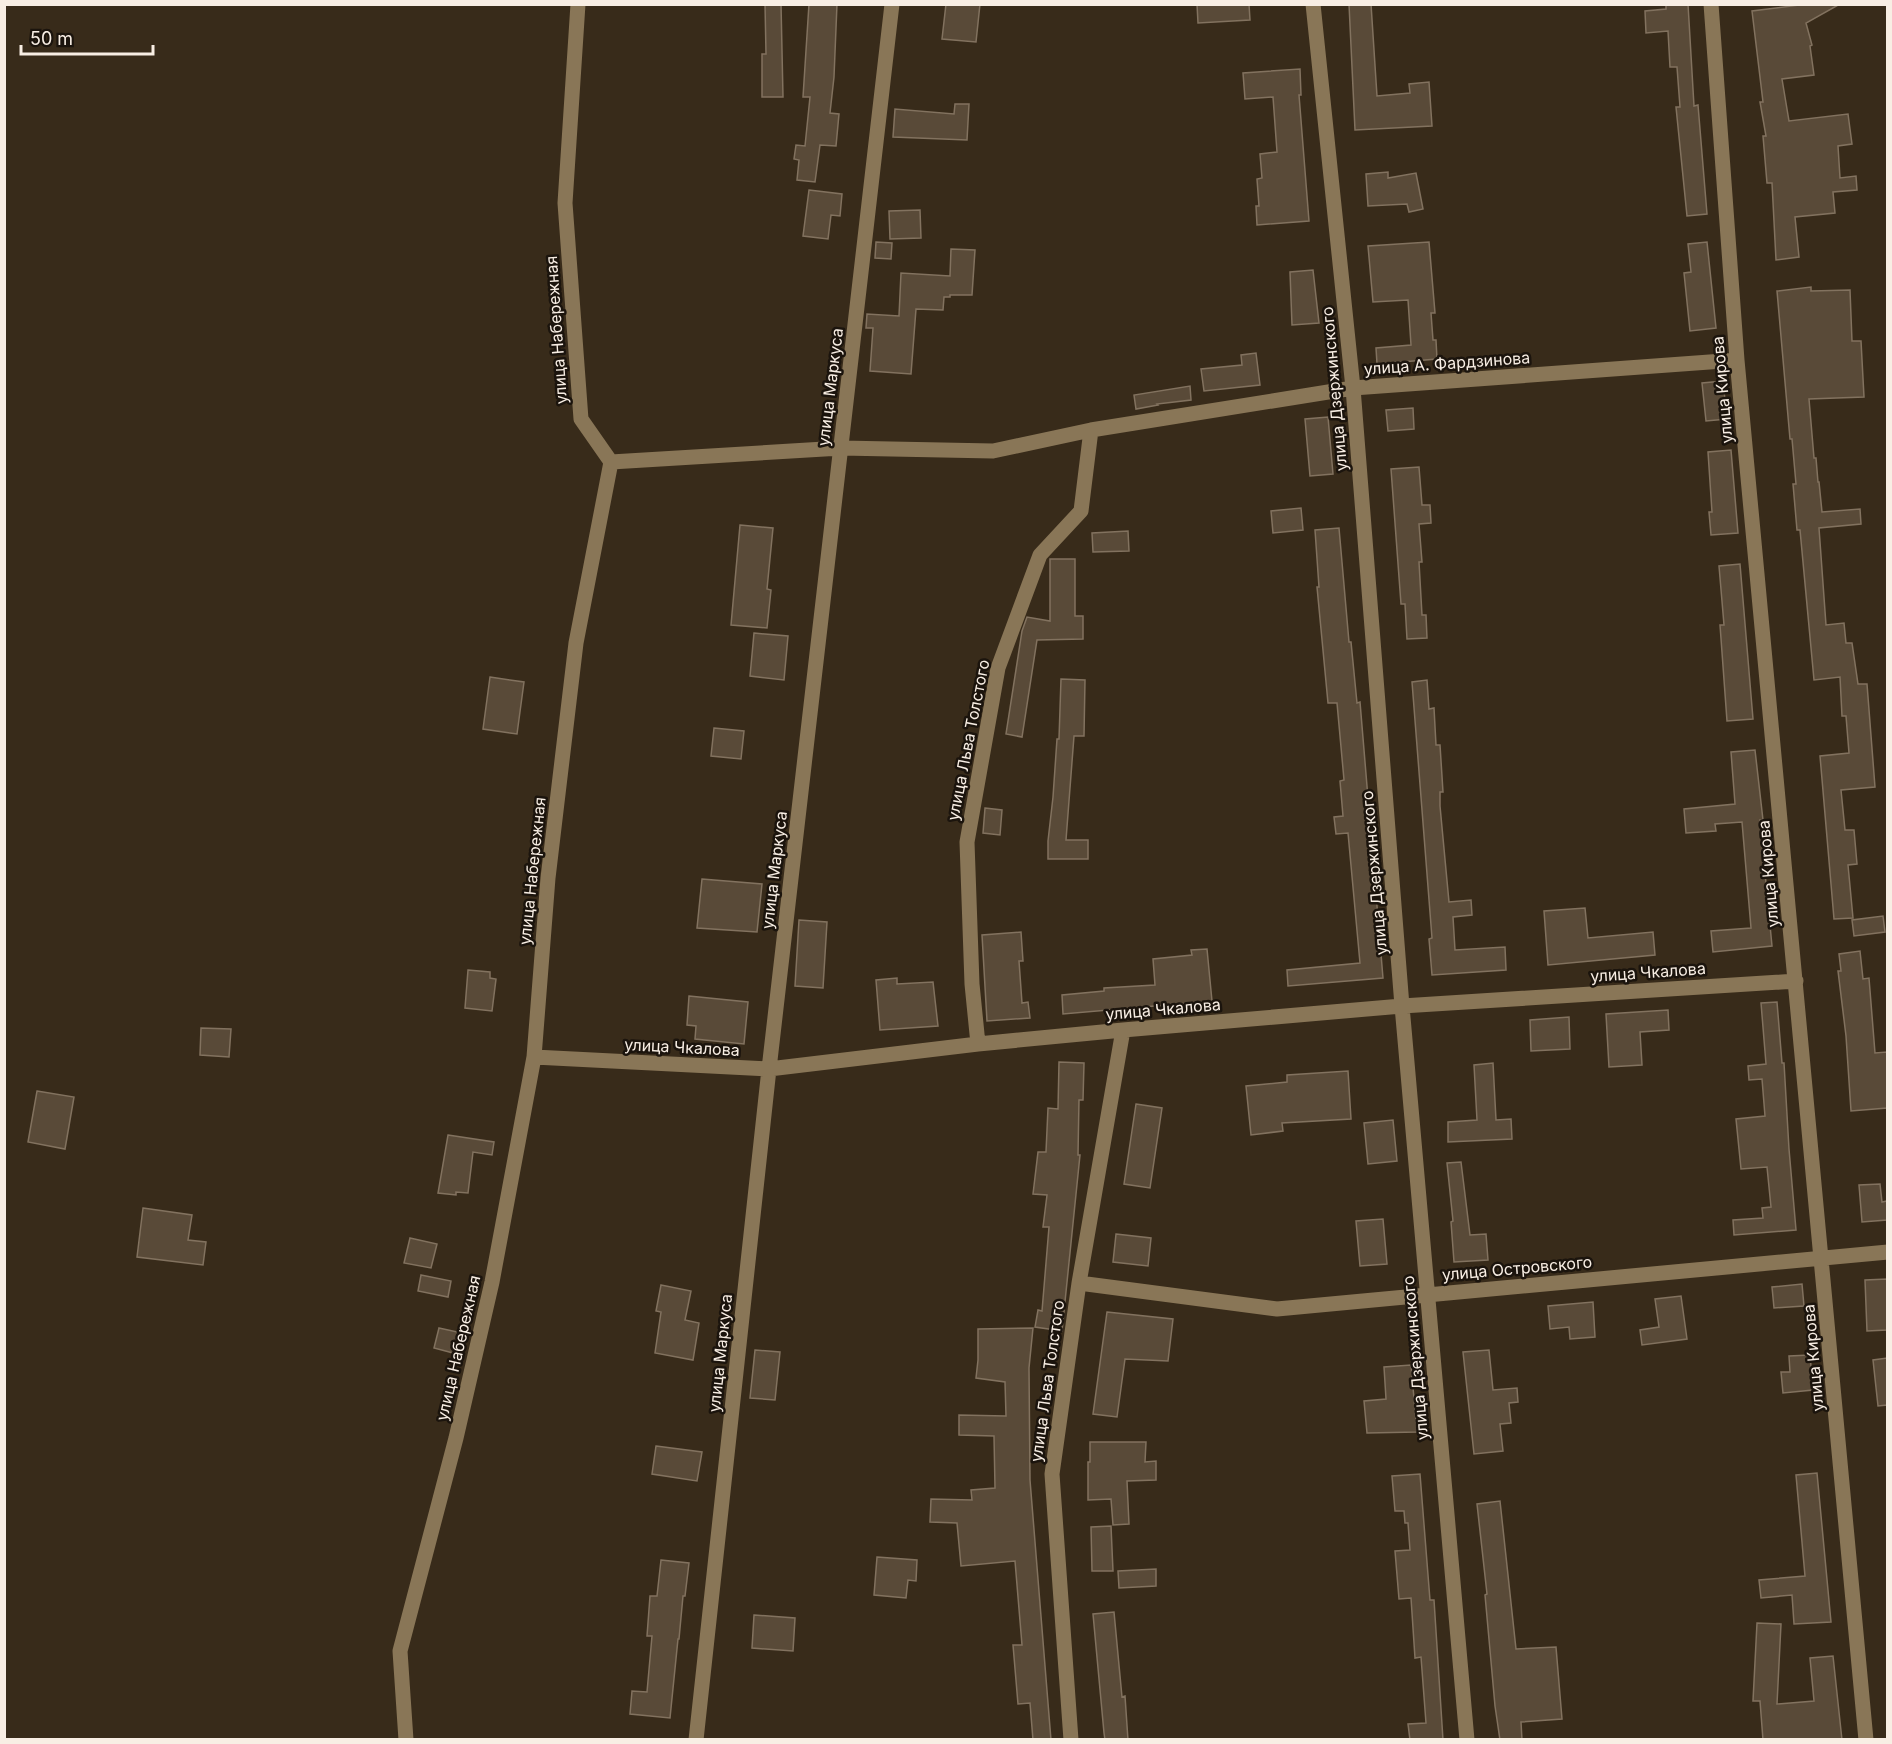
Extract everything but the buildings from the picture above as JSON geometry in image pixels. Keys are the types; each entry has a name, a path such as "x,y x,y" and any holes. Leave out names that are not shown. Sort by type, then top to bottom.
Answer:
{"street":[{"name":"улица Набережная","path":"406,1740 400,1652 456,1438 492,1282 534,1057 548,878 576,643 611,462 581,419 565,203 579,4"},
{"name":"улица Маркуса","path":"696,1740 769,1069 892,4"},
{"name":"улица Дзержинского","path":"1313,4 1353,388 1402,1006 1467,1740"},
{"name":"улица Кирова","path":"1711,4 1737,360 1866,1740"},
{"name":"улица А. Фардзинова","path":"611,462 841,448 993,451 1091,430 1353,388 1737,360"},
{"name":"улица Льва Толстого","path":"978,1044 972,984 967,842 998,668 1040,555 1081,511 1091,430"},
{"name":"улица Чкалова","path":"534,1057 769,1069 978,1044 1402,1006 1796,981"},
{"name":"улица Льва Толстого","path":"1071,1740 1052,1474 1079,1283 1123,1030"},
{"name":"улица Островского","path":"1079,1283 1276,1309 1887,1252"}]}
